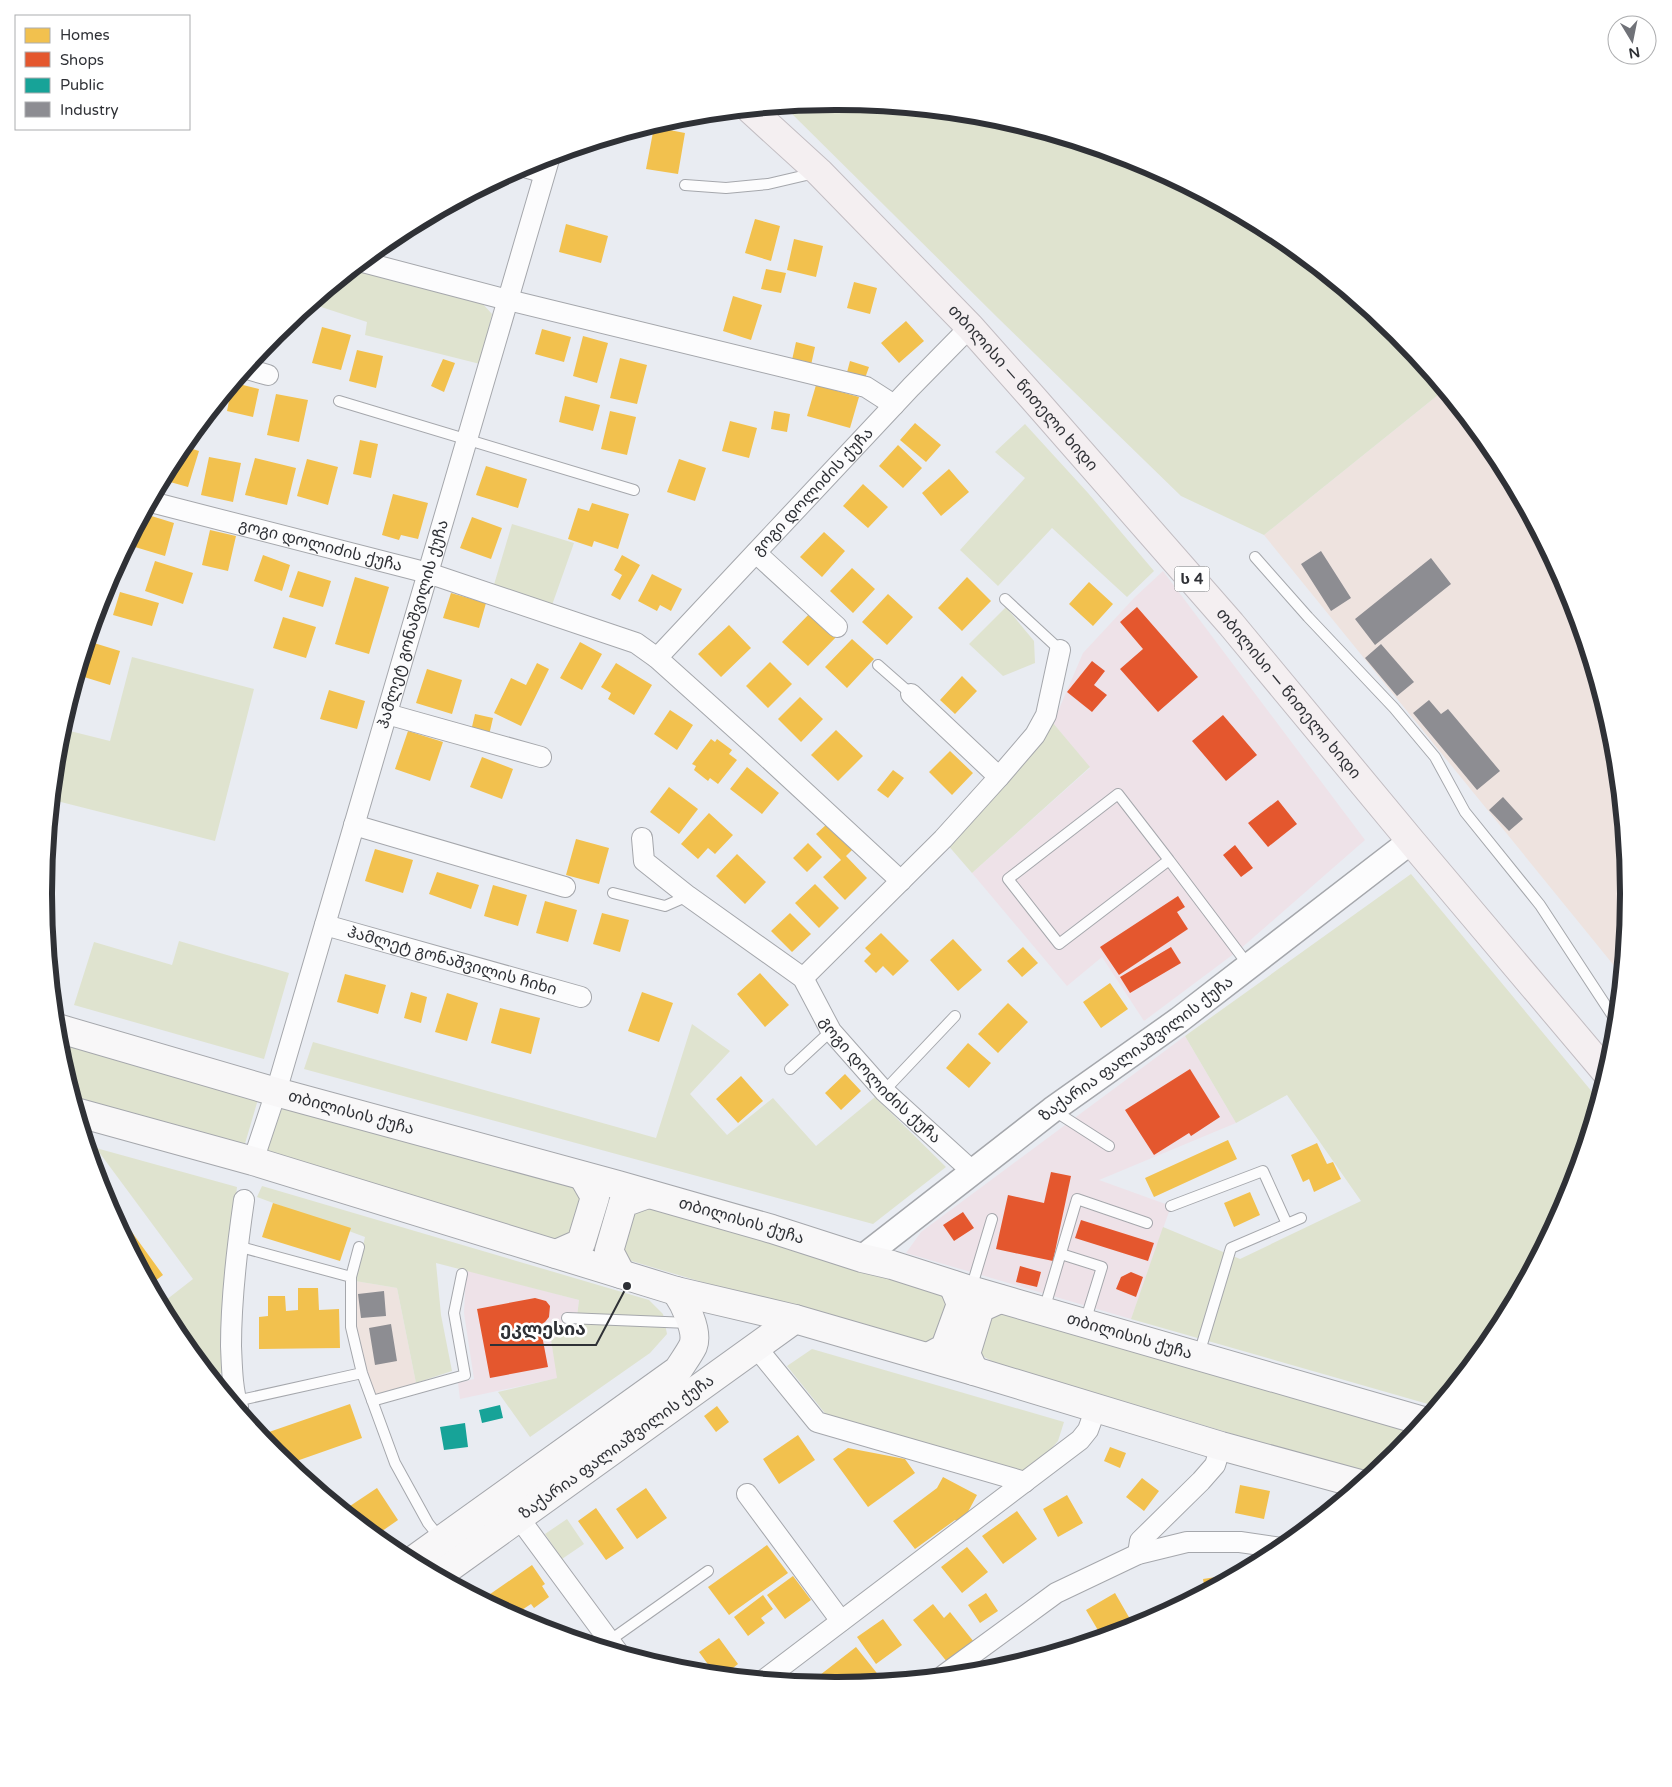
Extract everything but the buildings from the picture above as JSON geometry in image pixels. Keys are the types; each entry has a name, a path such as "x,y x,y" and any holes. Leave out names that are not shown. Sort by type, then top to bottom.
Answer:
{"highway":[{"name":"თბილისი — წითელი ხიდი","path":"756,115 819,172 970,328 1231,624 1410,841 1601,1060"}],"main road":[{"name":"თბილისის ქუჩა","path":"65,1030 276,1092 772,1229 862,1258 1417,1419"},
{"path":"85,1115 253,1161 676,1291 795,1319 928,1357 1221,1446 1354,1482"},
{"path":"556,1254 581,1244 595,1197 583,1176"},
{"path":"621,1274 609,1251 623,1203 648,1194"},
{"path":"928,1357 945,1348 961,1304 962,1287"},
{"name":"ზაქარია ფალიაშვილის ქუჩა","path":"419,1556 678,1370 694,1344 692,1323 686,1307 676,1291"},
{"path":"974,1371 966,1354 980,1308 1000,1298"},
{"name":"ზაქარია ფალიაშვილის ქუჩა","path":"444,1572 795,1319"}],"street":[{"name":"ჰამლეტ გონაშვილის ქუჩა","path":"253,1161 276,1092 547,166"},
{"path":"370,264 508,300 866,387 894,404"},
{"name":"გოგი დოლიძის ქუჩა","path":"657,658 894,404 970,328"},
{"path":"253,371 268,375"},
{"name":"გოგი დოლიძის ქუჩა","path":"156,503 428,573 636,643 657,658 762,752 901,881"},
{"path":"756,553 837,627"},
{"path":"803,978 943,839 1035,735 1046,715 1060,650"},
{"path":"911,694 999,777"},
{"path":"387,714 541,757"},
{"path":"354,825 565,887"},
{"name":"გოგი დოლიძის ქუჩა","path":"642,838 644,861 688,896 803,978 831,1031 884,1091 972,1171"},
{"name":"ზაქარია ფალიაშვილის ქუჩა","path":"862,1258 1052,1110 1179,1020 1410,841"},
{"name":"ჰამლეტ გონაშვილის ჩიხი","path":"324,925 580,997"},
{"path":"231,1391 231,1315 237,1246 244,1200"},
{"path":"756,1347 817,1422 1025,1482"},
{"path":"772,1674 1080,1440 1088,1430 1096,1408"},
{"path":"1138,1554 1140,1541 1215,1465 1221,1446"},
{"path":"747,1494 841,1621"},
{"path":"519,1518 611,1643"},
{"path":"954,1667 1056,1593 1138,1554 1187,1542 1240,1542 1269,1546"}],"lane":[{"path":"685,185 734,187 768,184 819,172"},
{"path":"528,173 544,178"},
{"path":"339,401 634,490"},
{"path":"1255,557 1394,708 1434,757 1465,812 1540,905 1610,1012"},
{"path":"1005,599 1060,650"},
{"path":"878,665 911,694"},
{"path":"1169,860 1059,944 1008,879 1118,794 1169,860 1249,966"},
{"path":"613,893 665,906 688,896"},
{"path":"884,1091 955,1016"},
{"path":"790,1069 831,1031"},
{"path":"1052,1110 1109,1146"},
{"path":"1171,1206 1263,1170 1287,1224"},
{"path":"1044,1311 1077,1199 1146,1223"},
{"path":"1199,1355 1231,1248 1301,1218"},
{"path":"962,1287 992,1219"},
{"path":"237,1246 351,1277"},
{"path":"359,1247 351,1277 351,1326 362,1373 395,1463 428,1523 441,1540"},
{"path":"1061,1254 1102,1267 1084,1323"},
{"path":"372,1401 465,1375 454,1313 462,1274"},
{"path":"567,1318 692,1323"},
{"path":"233,1394 362,1373"},
{"path":"615,1644 708,1571"}],"shaded area":[{"path":"1439,394 1458,417 1515,502 1539,547 1560,594 1578,642 1593,691 1613,791 1618,842 1620,894 1616,968 1264,535"},
{"path":"1163,571 1365,840 1239,950 1144,1021 1102,957 1067,986 972,873 1090,768 1053,723 1083,653 1135,597"},
{"path":"1185,1036 1236,1123 1099,1180 1171,1206 1131,1319 906,1253 921,1232"},
{"path":"466,1270 579,1300 576,1326 551,1341 558,1378 460,1399 458,1383 474,1379 464,1313"},
{"path":"355,1281 397,1288 416,1383 373,1395 355,1327"}],"green space":[{"path":"836,110 887,112 989,125 1039,137 1088,152 1136,170 1183,191 1228,215 1271,242 1313,272 1353,304 1390,339 1439,394 1264,535 1181,496 790,112"},
{"path":"363,269 481,302 492,314 480,364 365,335 367,322 317,306"},
{"path":"1025,424 1088,493 1154,571 1127,597 1052,528 998,586 960,550 1025,478 995,452"},
{"path":"512,524 574,543 551,608 493,588"},
{"path":"1006,607 1034,641 1035,663 1003,676 969,644"},
{"path":"132,657 254,689 215,841 58,801 70,731 110,741"},
{"path":"1053,723 1090,767 972,873 946,843"},
{"path":"1411,874 1594,1094 1578,1145 1560,1193 1539,1240 1515,1285 1487,1329 1458,1370 1430,1404 1131,1319 1163,1227 1240,1259 1361,1201 1287,1095 1236,1123 1185,1036"},
{"path":"179,941 289,973 264,1059 74,1005 94,942 172,965"},
{"path":"692,1024 730,1051 690,1094 727,1135 773,1098 816,1146 875,1097 946,1167 873,1224 304,1069 313,1042 656,1138"},
{"path":"67,1041 259,1096 244,1147 80,1100"},
{"path":"284,1103 575,1186 584,1196 582,1228 558,1243 266,1153"},
{"path":"96,1148 237,1187 223,1311 224,1373 217,1374 214,1370 166,1300 193,1279"},
{"path":"262,1186 649,1300 663,1314 667,1334 650,1353 530,1437 498,1392 557,1378 551,1340 576,1326 579,1300 436,1263 441,1315 452,1371 416,1383 397,1288 355,1281 365,1237 257,1197"},
{"path":"650,1206 942,1289 951,1304 938,1344 923,1348 628,1260 620,1247 631,1210"},
{"path":"1000,1307 1409,1427 1364,1473 993,1362 981,1355 977,1342 990,1312"},
{"path":"812,1349 1064,1422 1058,1441 1051,1449 1016,1476 832,1422 787,1366"},
{"path":"567,1519 584,1544 562,1559 545,1534"}],"place":[{"name":"ეკლესია","path":"627,1286"}]}
